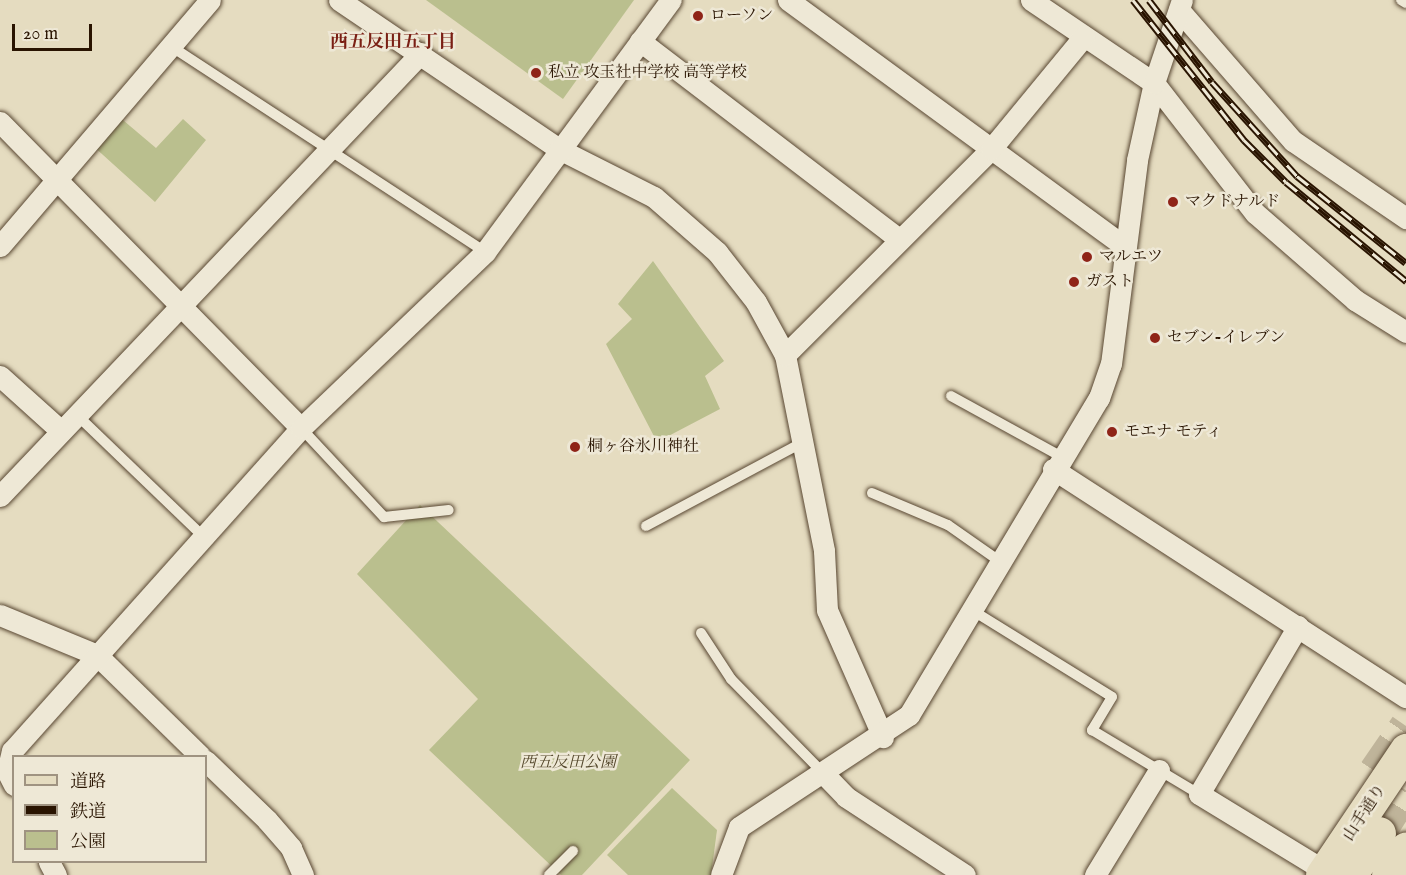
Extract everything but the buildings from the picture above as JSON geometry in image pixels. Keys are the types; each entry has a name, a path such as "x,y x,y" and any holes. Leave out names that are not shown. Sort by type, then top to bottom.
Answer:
{"main road":[{"name":"山手通り","path":"1332,874 1406,750"},
{"path":"1332,874 1392,840"},
{"path":"1388,875 1392,840"}],"street":[{"path":"0,246 169,45 210,0"},
{"path":"339,0 421,53 559,149 654,197 717,252 756,302 785,355 824,550 827,610 883,737"},
{"path":"12,781 7,771 12,751 206,538 301,428 485,252 671,0"},
{"path":"788,0 1123,245"},
{"path":"1031,0 1154,83 1255,213 1355,300 1406,332"},
{"path":"721,875 739,827 883,737 909,715 975,612 1056,463 1099,398 1111,364 1123,245 1154,83 1181,5"},
{"path":"1181,5 1293,141 1406,218"},
{"path":"785,355 991,149 1083,36"},
{"path":"640,41 900,240"},
{"path":"0,496 421,53"},
{"path":"0,122 301,428"},
{"path":"0,376 61,431"},
{"path":"1056,463 1406,697"},
{"path":"0,615 97,656 199,755"},
{"path":"1298,626 1199,794 1332,874"},
{"path":"207,762 267,820 291,848 303,875"},
{"path":"1095,875 1159,770"},
{"path":"824,773 846,796 965,875"}],"lane":[{"path":"1401,0 1406,3"},
{"path":"169,45 333,147 485,252"},
{"path":"951,396 1056,463"},
{"path":"77,415 206,538"},
{"path":"301,428 384,517 448,510"},
{"path":"646,526 803,442"},
{"path":"872,493 948,525 1002,563"},
{"path":"975,612 1112,697 1092,730 1199,794"},
{"path":"701,633 731,679 824,773"},
{"path":"549,875 573,851"}],"green space":[{"path":"426,0 634,0 563,99"},
{"path":"117,115 156,148 183,119 206,140 155,202 92,145"},
{"path":"653,261 724,361 705,376 720,409 657,442 606,344 632,319 618,304"},
{"name":"西五反田公園","path":"420,505 690,760 582,875 561,875 429,750 478,699 357,574"},
{"path":"672,788 717,830 711,875 628,875 607,855"}],"tunnel":[{"path":"1375,771 1406,726"},
{"path":"1379,833 1406,790"}],"railway":[{"path":"1133,0 1244,140 1286,182 1406,281"},
{"path":"1149,0 1212,82 1297,176 1406,263"}],"place":[{"name":"ローソン","path":"698,16"},
{"name":"私立 攻玉社中学校 高等学校","path":"536,73"},
{"name":"マクドナルド","path":"1173,202"},
{"name":"マルエツ","path":"1087,257"},
{"name":"ガスト","path":"1074,282"},
{"name":"セブン-イレブン","path":"1155,338"},
{"name":"モエナ モティ","path":"1112,432"},
{"name":"桐ヶ谷氷川神社","path":"575,447"}],"district":[{"name":"西五反田五丁目","path":"393,43"}]}
